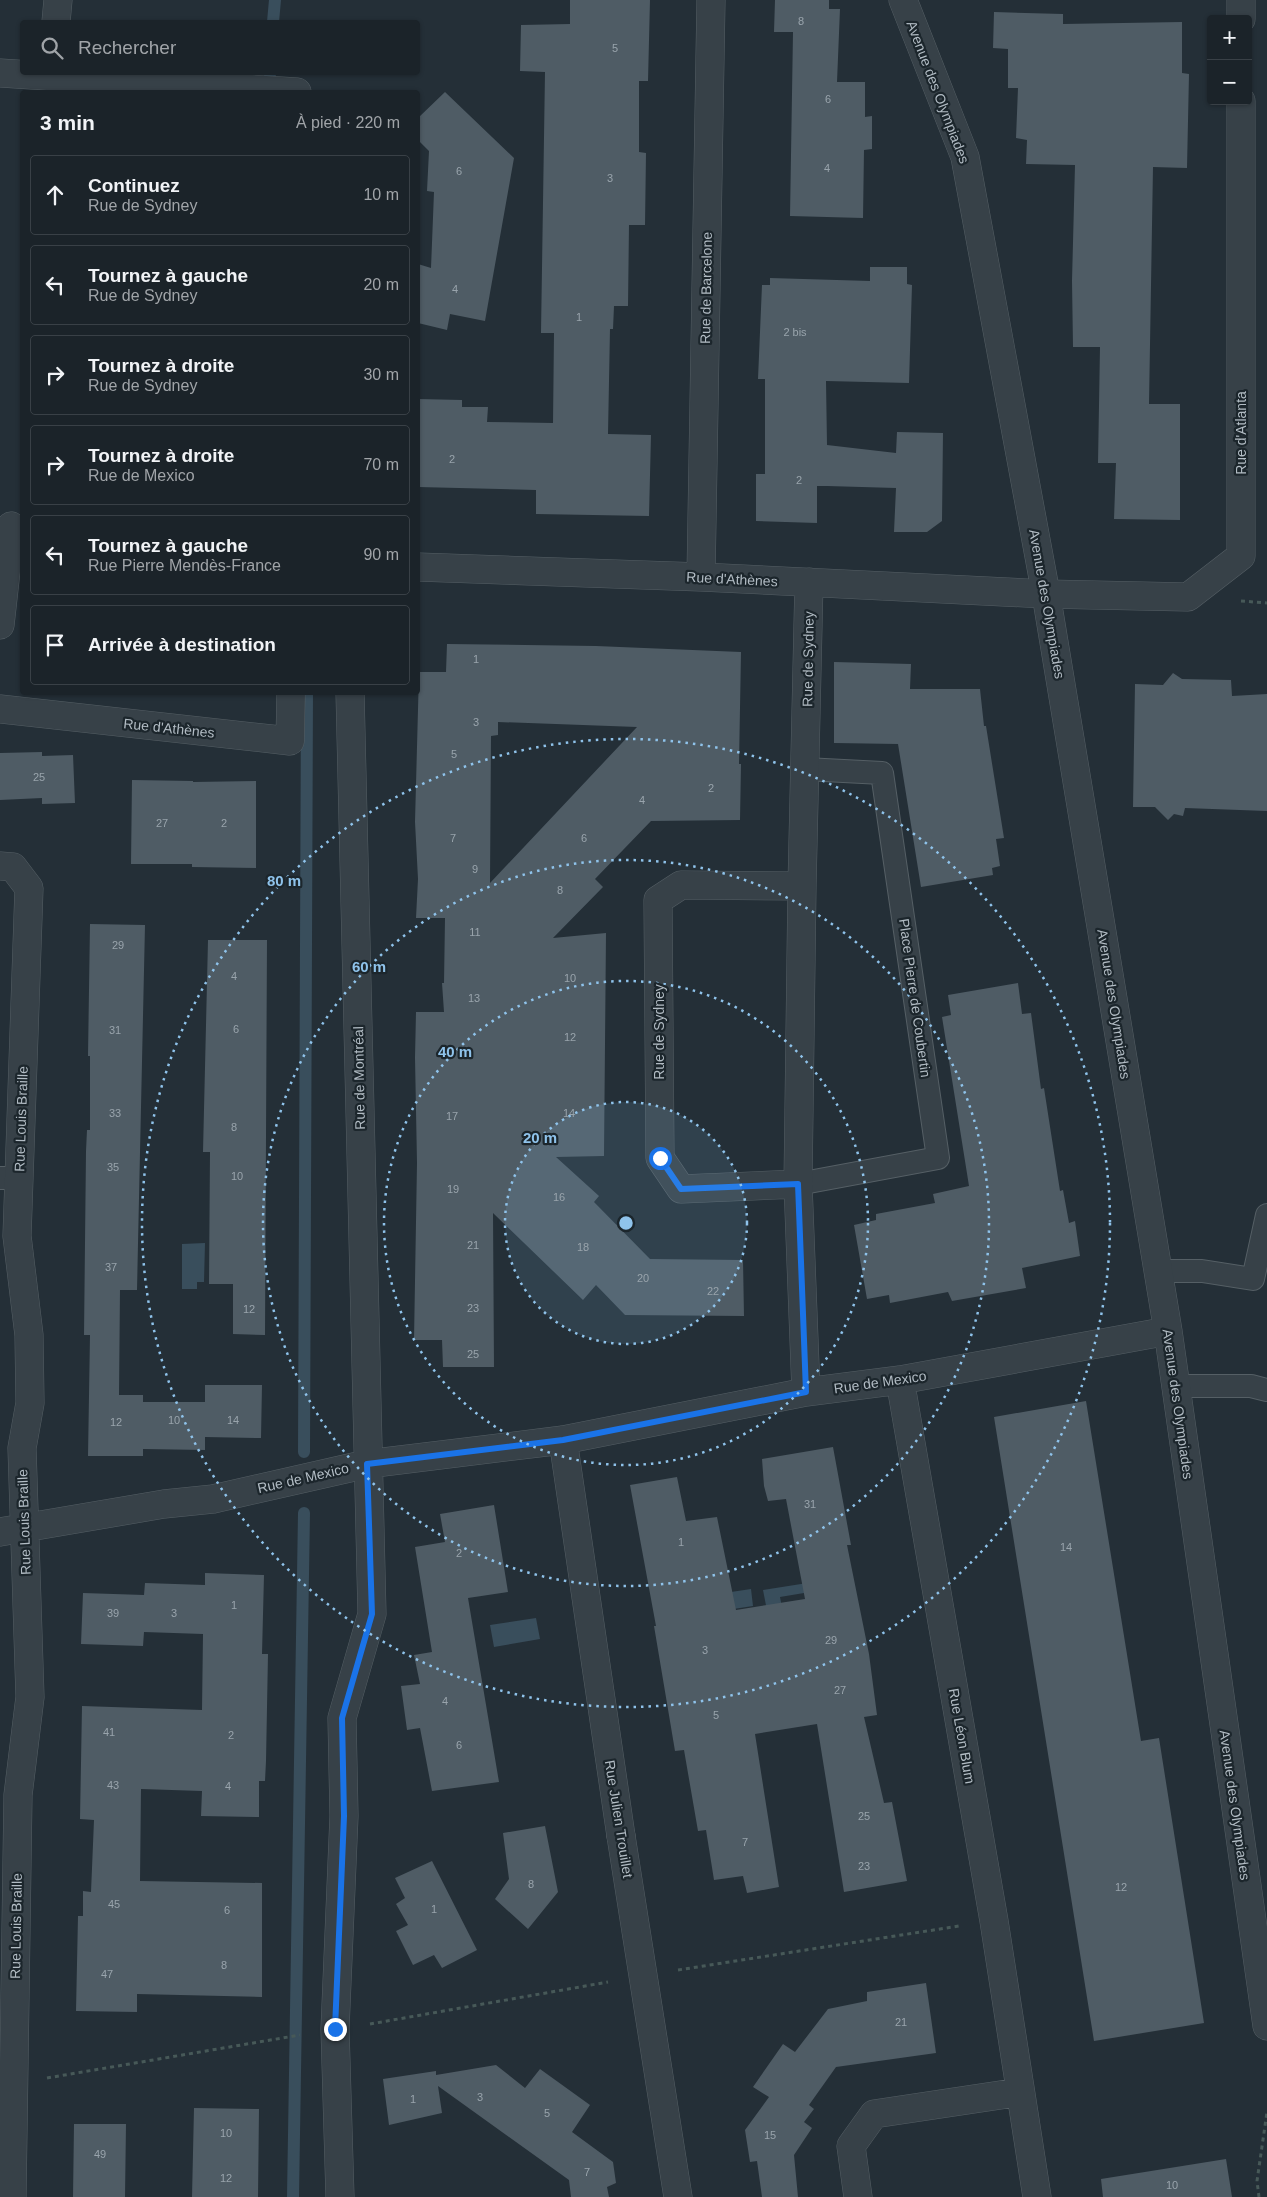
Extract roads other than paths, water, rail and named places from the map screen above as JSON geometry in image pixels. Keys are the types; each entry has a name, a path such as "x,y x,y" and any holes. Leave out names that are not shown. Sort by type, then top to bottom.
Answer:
{"street":[{"path":"56,20 58,0"},
{"name":"Rue de Barcelone","path":"701,577 711,0"},
{"name":"Avenue des Olympiades","path":"903,0 965,157 1046,594 1168,1331 1266,2023"},
{"path":"1240,0 1240,15"},
{"path":"0,74 20,74"},
{"path":"53,75 268,90"},
{"name":"Rue d'Atlanta","path":"1046,594 1188,597 1241,556 1241,105"},
{"path":"0,625 11,526"},
{"name":"Rue d'Athènes","path":"420,567 701,577 1046,594"},
{"name":"Rue de Sydney","path":"806,1392 798,1184 809,582"},
{"name":"Rue d'Athènes","path":"0,709 290,741 291,695"},
{"name":"Rue de Montréal","path":"340,2197 335,2029 344,1816 342,1718 372,1614 350,695"},
{"name":"Rue Louis Braille","path":"0,866 13,867 29,888 10,1178 29,1334 30,1403 22,1448 12,1530 30,1697 18,1795 12,2197"},
{"name":"Rue de Sydney","path":"798,1184 681,1189 660,1158 658,900 681,885 802,886"},
{"name":"Rue de Mexico","path":"12,1530 164,1504 213,1499 367,1464 563,1440 806,1392 900,1380 1168,1331"},
{"name":"Rue Léon Blum","path":"900,1380 994,1921 1037,2197"},
{"name":"Rue Julien Trouillet","path":"563,1440 678,2197"},
{"path":"858,2197 851,2146 874,2114 1020,2092"}],"lane":[{"name":"Place Pierre de Coubertin","path":"798,1184 938,1158 882,773 805,769"},
{"path":"1158,1271 1202,1272 1260,1281 1267,1214"},
{"path":"1176,1386 1251,1386 1267,1390"}],"water":[{"path":"205,1243 204,1282 197,1282 197,1289 182,1289 182,1244"},
{"path":"820,1581 822,1590 780,1597 785,1623 770,1626 763,1590"},
{"path":"751,1589 753,1606 694,1615 691,1598"},
{"path":"536,1618 540,1639 494,1647 490,1625"}],"waterway":[{"path":"273,20 275,0"},
{"path":"269,90 270,75"},
{"path":"304,1452 307,695"},
{"path":"293,2197 304,1513"}]}
